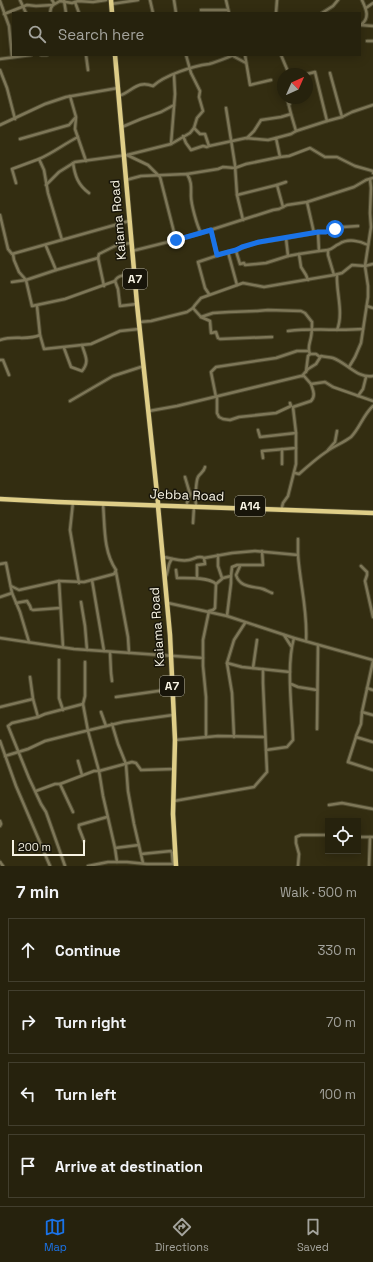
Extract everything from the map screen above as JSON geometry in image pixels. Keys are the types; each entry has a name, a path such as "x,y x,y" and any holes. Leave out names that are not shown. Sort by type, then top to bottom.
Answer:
{"highway":[{"path":"111,2 112,12"},
{"name":"Kaiama Road","path":"115,56 125,156 125,180 134,275 149,411 167,603 175,740 175,865"},
{"name":"Jebba Road","path":"0,498 158,504 187,503 195,505 373,511"},
{"name":"Jebba Road","path":"0,498 73,502 282,507 373,511"}],"street":[{"path":"20,0 25,12"},
{"path":"50,12 54,3 52,0"},
{"path":"4,14 27,5 53,5 65,1 76,2 106,0"},
{"path":"111,2 138,0"},
{"path":"150,0 153,12"},
{"path":"174,0 176,12"},
{"path":"201,10 228,11 226,0"},
{"path":"276,12 277,0"},
{"path":"324,12 333,6 338,0"},
{"path":"361,24 366,21 367,15 366,8 362,0"},
{"path":"0,1 9,26 12,57"},
{"path":"65,1 66,12"},
{"path":"76,2 79,12"},
{"path":"366,8 373,3"},
{"path":"361,24 373,26"},
{"path":"367,41 373,41"},
{"path":"0,59 19,56"},
{"path":"86,56 88,70"},
{"path":"46,185 59,172 73,164 125,156 171,144 190,132 194,128 197,118 203,111 199,97 200,91 190,69 186,56"},
{"path":"118,96 136,86 146,84 153,86 167,77 230,56"},
{"path":"235,56 246,63"},
{"path":"245,56 250,85 271,80"},
{"path":"281,56 286,68"},
{"path":"0,70 7,88 15,119"},
{"path":"313,72 315,72 327,121"},
{"path":"330,73 342,117"},
{"path":"171,144 174,105 174,75"},
{"path":"167,77 174,82"},
{"path":"0,125 45,104 70,96 118,88"},
{"path":"70,96 76,117 75,129 86,161"},
{"path":"121,127 161,112 174,105"},
{"path":"184,136 186,143 191,150 198,149 203,146 207,147 246,138 268,140 291,134 373,105"},
{"path":"289,106 296,131"},
{"path":"226,108 232,141 236,195 243,220"},
{"path":"246,138 254,131 261,120 274,119 291,114"},
{"path":"20,139 70,125 76,117"},
{"path":"70,125 75,129"},
{"path":"194,128 200,134 205,134 209,146"},
{"path":"16,183 12,169 39,159 78,137"},
{"path":"276,138 280,157"},
{"path":"125,180 141,176 187,174 218,170 223,167 235,168 246,164 289,156 310,148 325,156 337,157 355,166 373,171"},
{"path":"125,156 148,165 159,176 176,240"},
{"path":"39,159 44,170 46,185 62,240"},
{"path":"73,164 76,179 83,189 89,193"},
{"path":"187,174 191,183 192,202 198,228 201,233"},
{"path":"132,251 201,233 283,207 307,202 354,187 372,179"},
{"path":"349,367 358,350 363,336 367,306 368,286 365,266 371,236 372,221 370,213 372,179"},
{"path":"236,195 286,182"},
{"path":"277,185 283,207"},
{"path":"307,202 316,232 319,251"},
{"path":"0,215 8,249 10,254 13,254 19,272 26,280 31,305 33,307 65,299 104,286 115,281 117,277 120,276 134,275"},
{"path":"13,254 46,246 129,221"},
{"path":"210,294 205,288 198,262 259,242 316,232 326,232 343,227 358,226"},
{"path":"211,230 217,255"},
{"path":"286,238 288,256"},
{"path":"236,250 240,264 244,263 245,265 266,263 288,256 328,250 334,248 340,243 361,241 368,245"},
{"path":"12,282 26,280 98,258 100,254 107,249 116,245 131,243"},
{"path":"46,246 56,270"},
{"path":"328,250 328,255 335,275 340,314 340,323 337,330"},
{"path":"228,252 237,285"},
{"path":"299,254 301,267 308,280"},
{"path":"98,258 104,286"},
{"path":"139,322 151,321 187,312 202,298 237,285 247,283 264,287 335,275 342,273 352,266 365,266 373,264"},
{"path":"115,281 118,289 120,306 137,304"},
{"path":"202,298 205,288"},
{"path":"37,306 40,335 44,349 91,344 120,331 140,328"},
{"path":"367,306 373,308"},
{"path":"193,308 201,317 210,321 211,333 216,332 218,338 272,337"},
{"path":"201,317 213,313 268,310 301,311 305,313 312,322 306,372"},
{"path":"288,331 300,329 363,329"},
{"path":"0,340 9,337 34,338 40,335"},
{"path":"34,338 42,343"},
{"path":"64,348 70,367 82,370 87,361 82,345"},
{"path":"290,403 291,406 276,413 239,417 230,420 223,419 219,417 217,413 217,397 211,372 216,367 276,358 297,351 316,354 320,358"},
{"path":"149,411 217,397 301,376 316,364 321,356 333,358 366,377 373,376"},
{"path":"0,360 4,360 9,375"},
{"path":"70,401 113,376 144,366"},
{"path":"282,507 288,496 295,473 296,433 293,407 311,401 314,395 311,384 307,379 301,376"},
{"path":"358,396 366,377"},
{"path":"311,384 325,382 333,387 373,401"},
{"path":"295,473 299,474 327,452 352,436 368,411 373,406"},
{"path":"258,430 260,437 296,433"},
{"path":"327,452 335,442 337,431"},
{"path":"333,444 337,446"},
{"path":"263,458 262,451 296,448"},
{"path":"282,449 282,464"},
{"path":"194,522 195,496 198,477 206,467"},
{"path":"185,477 190,494 187,503"},
{"path":"73,502 70,530 79,583"},
{"path":"103,503 106,542 111,562 116,570 128,637 129,653"},
{"path":"298,538 299,575 306,613 306,641"},
{"path":"163,557 182,561 232,552 262,551 298,555"},
{"path":"227,616 232,567 263,565 262,551"},
{"path":"218,555 218,566 222,578"},
{"path":"165,578 167,576 169,561 172,558"},
{"path":"197,578 197,565 205,564 204,558"},
{"path":"0,564 6,563 12,593 20,612 29,643"},
{"path":"240,566 236,575 242,584 264,589 272,593"},
{"path":"361,566 367,572 365,581 373,617"},
{"path":"176,570 177,578 197,578 213,581 216,584"},
{"path":"11,586 19,590 58,581 79,583 114,574 116,572"},
{"path":"209,611 215,608 216,584 222,578 231,576"},
{"path":"92,580 104,651"},
{"path":"58,581 63,647"},
{"path":"0,597 12,593"},
{"path":"16,602 27,601 33,610 60,608"},
{"path":"81,602 87,650"},
{"path":"167,603 227,616 245,623 373,661 362,712 361,724 348,762 373,770"},
{"path":"206,737 206,697 203,640 209,611"},
{"path":"234,737 232,693 227,663 234,640 245,623"},
{"path":"284,635 291,647"},
{"path":"0,638 87,650 203,658"},
{"path":"266,750 287,747 293,740 290,672 291,647 294,638"},
{"path":"253,668 257,640"},
{"path":"316,729 318,645"},
{"path":"110,652 112,681"},
{"path":"58,660 59,698 63,710"},
{"path":"85,662 85,696 83,704 88,731 99,771 117,862"},
{"path":"227,663 253,668 290,672"},
{"path":"174,801 254,787 267,772 263,669"},
{"path":"30,677 33,699 38,717"},
{"path":"291,684 298,687 317,690"},
{"path":"367,688 373,690"},
{"path":"116,697 172,689"},
{"path":"0,707 33,699"},
{"path":"65,866 46,812 18,752 8,726 9,724 83,704"},
{"path":"101,712 106,726"},
{"path":"362,712 373,715"},
{"path":"5,756 45,741 112,724 173,715"},
{"path":"112,724 126,764 128,791 143,864"},
{"path":"175,740 206,737 265,736"},
{"path":"356,736 373,742"},
{"path":"0,741 16,786 50,866"},
{"path":"78,761 82,775"},
{"path":"36,791 55,784 60,784 94,771 134,762 139,769 142,770 175,769"},
{"path":"60,784 73,812"},
{"path":"329,805 336,803 373,809"},
{"path":"84,841 79,825 107,817"},
{"path":"0,820 0,826"},
{"path":"298,866 299,854 296,837 301,835 325,835"},
{"path":"361,836 372,837 369,866"},
{"path":"115,848 139,845"},
{"path":"88,866 117,862 175,865 171,851 141,854"},
{"path":"0,862 3,866"}],"route":[{"path":"176,240 211,230 217,255 259,242 301,236 304,234 326,232 335,229"}]}
